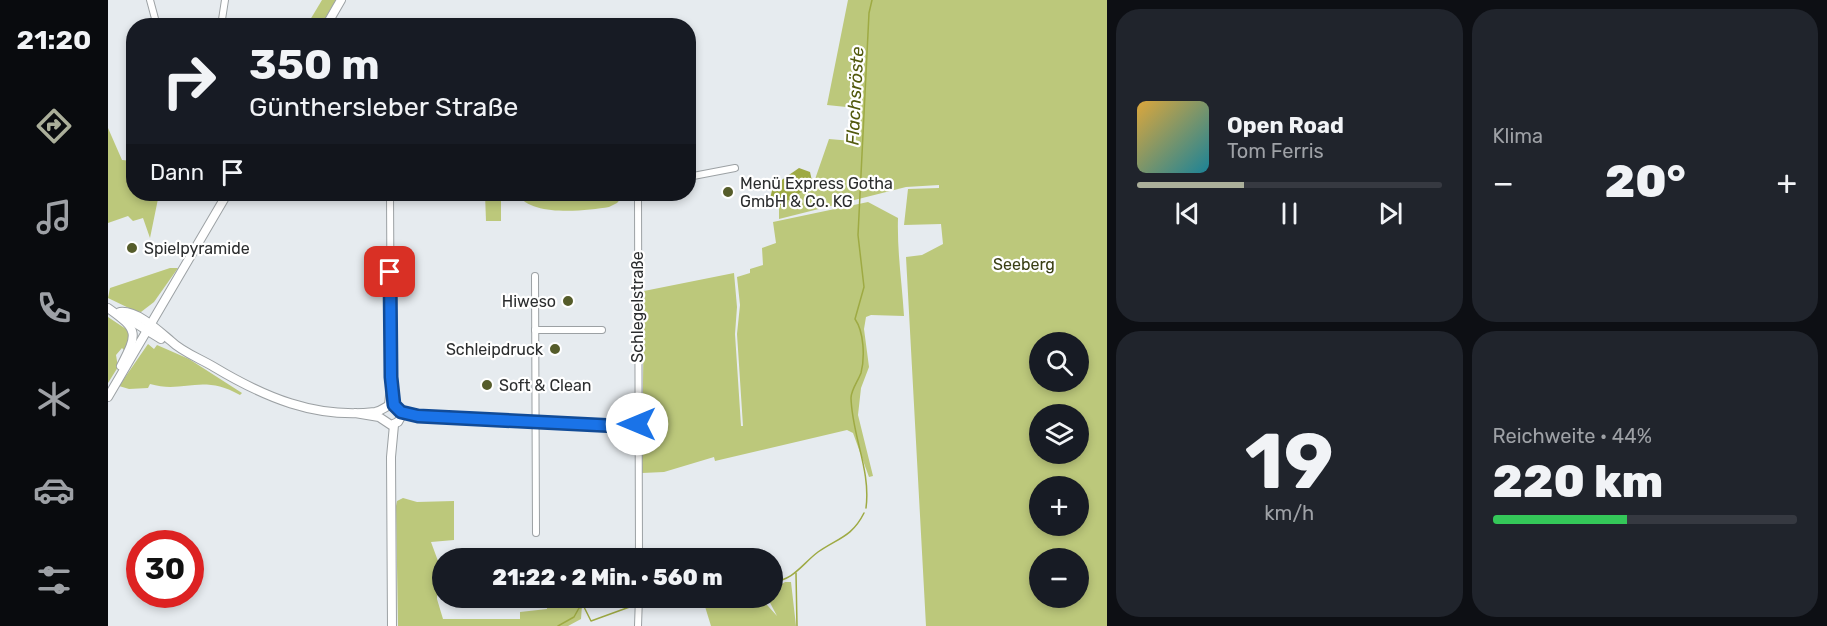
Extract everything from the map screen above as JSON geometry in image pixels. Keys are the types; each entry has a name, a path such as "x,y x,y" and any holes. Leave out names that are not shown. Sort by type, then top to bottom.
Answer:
{"main road":[{"path":"330,18 340,0"},
{"path":"108,397 223,201"},
{"path":"108,306 248,387 273,398 311,409 355,413 387,410 401,415 391,425"},
{"path":"108,306 127,322 134,333 133,343 121,365 120,376"},
{"path":"136,317 159,309"},
{"path":"120,312 136,317 148,328"},
{"path":"138,347 166,340"},
{"path":"387,410 391,425 392,626"}],"street":[{"path":"150,0 155,18"},
{"path":"222,18 225,0"},
{"path":"696,175 735,168"},
{"path":"387,410 391,377 390,201"},
{"name":"Schlegelstraße","path":"639,201 637,427 639,548"},
{"path":"535,276 536,533"},
{"path":"535,330 602,330"},
{"path":"401,415 637,427"},
{"path":"638,626 639,608"}],"green space":[{"path":"322,0 336,0 325,18 311,18"},
{"name":"Seeberg","path":"848,0 1107,0 1107,626 926,626 906,257 922,255 943,244 941,224 904,225 908,189 939,188 939,185 906,187 779,219 779,206 813,185 829,139 852,141 856,108 827,105"},
{"path":"108,128 122,160 126,160 126,201 158,201 150,238 143,218 133,221 128,216 108,223"},
{"path":"485,201 501,201 501,221 486,221"},
{"path":"524,201 619,201 609,207 573,211 534,206"},
{"path":"868,202 898,218 904,316 871,315 866,317 864,329 869,367 861,388 858,415 873,476 869,477 853,433 847,430 715,461 714,457 664,472 642,473 644,291 734,273 737,307 735,334 741,426 743,426 737,334 740,305 737,277 750,273 750,269 763,265 762,248 776,243 773,222"},
{"path":"170,268 178,268 154,302 141,312 108,298 110,288"},
{"path":"108,317 126,329 132,337 125,351 122,348 116,355 118,367 108,383"},
{"path":"148,344 154,349 157,345 189,359 242,393 240,395 214,385 203,384 173,387 150,384 148,388 129,389 119,386"},
{"path":"403,498 417,502 454,501 454,540 431,542 433,548 432,608 440,608 443,619 520,619 520,612 547,608 582,608 581,619 568,626 398,626 397,501"},
{"path":"791,582 796,626 711,626 705,608 770,608 777,616 773,608 783,608 783,583"}],"shaded area":[{"path":"799,168 810,172 813,185 779,206 770,199 773,186"}],"waterway":[{"name":"Flachsröste","path":"866,508 866,480 854,426 851,395 861,373 863,360 862,338 855,319 864,287 858,235 869,13 872,0"},
{"path":"783,580 792,575 818,552 849,532 864,513"},
{"path":"796,573 797,626"},
{"path":"558,626 574,617 579,608"},
{"path":"584,608 591,621 627,608"}],"place":[{"name":"Menü Express Gotha GmbH & Co. KG","path":"728,192"},
{"name":"Spielpyramide","path":"132,248"},
{"name":"Hiweso","path":"568,301"},
{"name":"Schleipdruck","path":"555,349"},
{"name":"Soft & Clean","path":"487,385"}],"route":[{"path":"390,272 391,377 394,405 401,412 418,416 637,427 637,424"}]}
